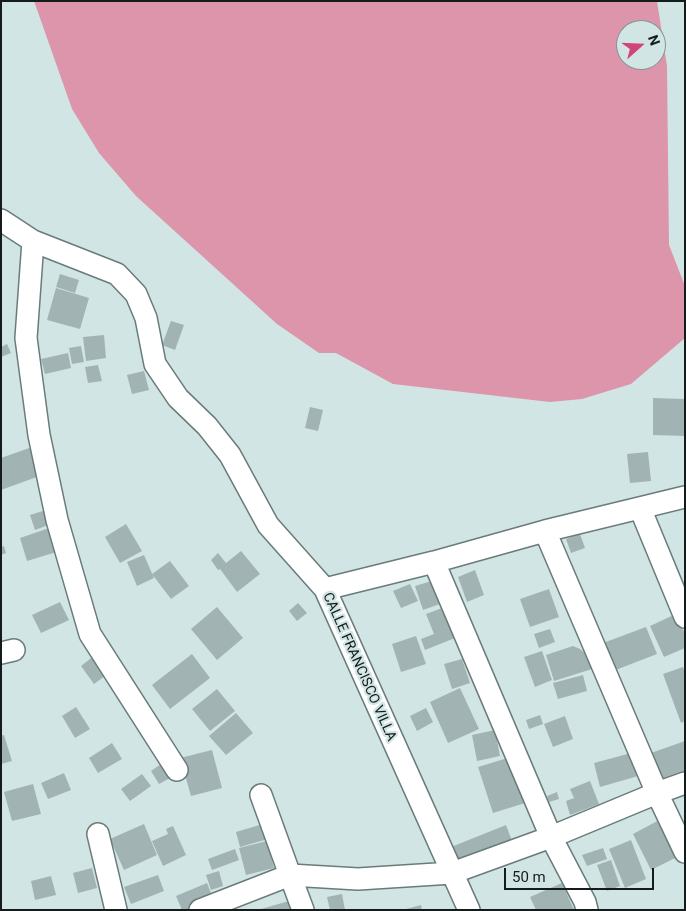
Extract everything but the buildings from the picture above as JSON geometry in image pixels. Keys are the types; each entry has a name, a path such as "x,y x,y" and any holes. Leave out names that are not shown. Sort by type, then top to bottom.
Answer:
{"street":[{"name":"CALLE FRANCISCO VILLA","path":"1,220 32,241 117,274 136,294 146,318 155,364 178,398 208,426 230,455 268,525 324,589 469,910"},
{"path":"32,241 26,338 39,435 57,520 90,634 177,770"},
{"path":"324,589 685,497"},
{"path":"640,508 685,617"},
{"path":"545,532 657,793 685,852"},
{"path":"434,562 550,837 585,902 587,910"},
{"path":"200,910 290,875 358,879 452,873 550,837 685,783"},
{"path":"261,795 304,910"},
{"path":"98,834 116,910"}],"shaded area":[{"path":"34,1 657,1 660,20 616,20 616,70 666,70 666,60 669,245 685,286 685,338 631,384 582,399 550,402 393,384 336,353 319,353 277,324 136,196 99,153 72,109"}]}
